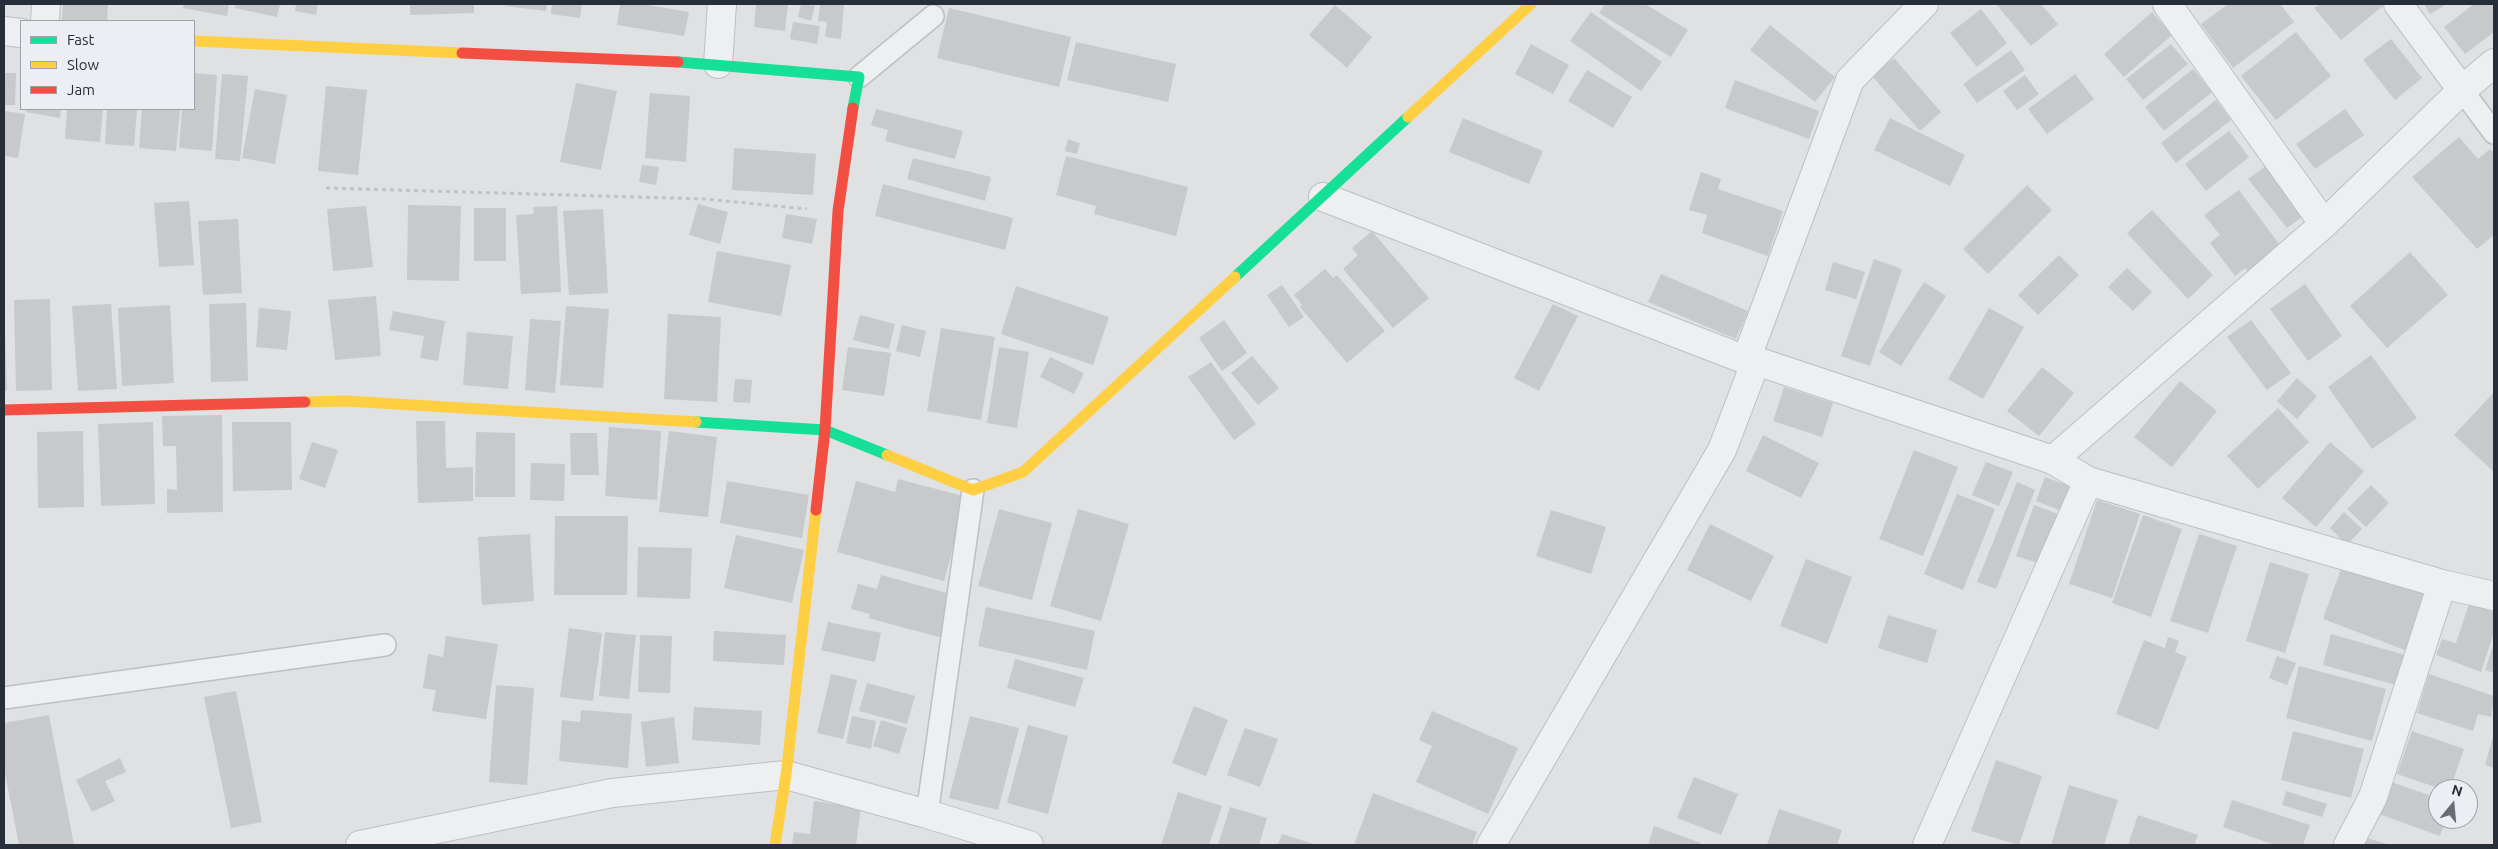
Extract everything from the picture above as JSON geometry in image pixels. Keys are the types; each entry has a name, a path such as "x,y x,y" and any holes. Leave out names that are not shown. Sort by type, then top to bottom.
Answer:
{"street":[{"path":"44,20 46,4"},
{"path":"718,64 722,4"},
{"path":"4,410 89,406 346,401 825,430 973,490 1023,472 1531,4"},
{"path":"1491,845 1722,450 1751,361 1850,80 1924,4"},
{"path":"2167,4 2324,224"},
{"path":"2398,4 2462,90"},
{"path":"4,32 20,33"},
{"path":"195,41 718,64 860,77 851,117 838,211 825,430 786,775 775,845"},
{"path":"2053,460 2324,224 2462,90 2494,63"},
{"path":"1323,197 1751,361 2053,460 2088,481 2442,584 2494,596"},
{"path":"1928,845 2088,481"},
{"path":"2348,845 2373,797 2442,584"},
{"path":"360,845 402,841 612,793 786,775 927,814 1029,845"}],"lane":[{"path":"860,77 933,16"},
{"path":"2462,90 2494,133"},
{"path":"927,814 973,490"},
{"path":"4,698 385,645"}],"path":[{"path":"326,188 705,199 838,211"}],"building":[{"path":"63,4 108,4 107,20 62,20"},
{"path":"184,4 229,4 227,16 183,8"},
{"path":"236,4 280,4 277,17 235,8"},
{"path":"296,4 318,4 316,15 295,11"},
{"path":"410,4 474,4 474,13 410,15"},
{"path":"505,4 547,4 546,11 505,6"},
{"path":"552,4 582,4 580,18 551,14"},
{"path":"620,4 642,4 689,12 684,36 617,25"},
{"path":"756,4 788,4 785,31 754,27"},
{"path":"801,4 815,6 811,21 798,17"},
{"path":"820,4 844,4 841,39 825,37 827,22 818,21"},
{"path":"1605,4 1645,4 1688,30 1671,57 1599,13"},
{"path":"1996,4 2041,4 2058,24 2031,46"},
{"path":"2228,4 2280,4 2294,22 2233,68 2201,24"},
{"path":"2320,4 2381,4 2383,6 2341,40 2314,8"},
{"path":"2424,4 2447,4 2430,14"},
{"path":"2474,4 2494,4 2494,32 2465,54 2444,27"},
{"path":"1335,5 1372,37 1347,68 1309,35"},
{"path":"949,8 1071,37 1059,87 937,58"},
{"path":"1981,9 2007,43 1977,67 1950,33"},
{"path":"1591,12 1662,62 1641,91 1570,41"},
{"path":"2152,12 2172,35 2124,77 2104,54"},
{"path":"793,22 820,26 817,44 790,39"},
{"path":"1770,25 1835,77 1815,102 1750,50"},
{"path":"2296,32 2331,76 2276,120 2241,76"},
{"path":"2391,39 2422,78 2395,100 2363,60"},
{"path":"1076,42 1176,64 1168,102 1067,80"},
{"path":"1531,44 1569,65 1553,94 1515,74"},
{"path":"2171,44 2188,64 2143,100 2126,79"},
{"path":"2011,50 2025,70 1977,103 1963,84"},
{"path":"1894,58 1941,112 1920,131 1872,76"},
{"path":"2193,69 2212,92 2164,131 2145,107"},
{"path":"1587,70 1632,97 1613,128 1568,101"},
{"path":"4,73 16,73 15,105 4,105"},
{"path":"195,73 217,75 212,151 179,148 182,110 195,110"},
{"path":"222,74 248,76 240,161 215,159"},
{"path":"2075,74 2094,99 2047,134 2028,109"},
{"path":"2025,75 2039,94 2017,110 2003,91"},
{"path":"1735,80 1819,111 1809,139 1725,108"},
{"path":"576,83 617,91 601,170 560,162"},
{"path":"326,86 367,90 358,175 318,171"},
{"path":"255,89 287,95 275,164 242,158"},
{"path":"650,93 690,96 686,162 645,158"},
{"path":"2216,100 2231,120 2176,163 2161,143"},
{"path":"876,109 963,131 955,159 885,141 888,130 871,125"},
{"path":"2345,109 2364,135 2315,169 2296,144"},
{"path":"26,110 61,110 60,118 26,112"},
{"path":"67,110 103,110 100,142 65,139"},
{"path":"107,110 137,110 134,146 105,144"},
{"path":"142,110 180,110 176,151 139,148"},
{"path":"4,111 25,114 18,158 4,156"},
{"path":"1463,118 1543,151 1529,184 1449,152"},
{"path":"1890,118 1965,155 1950,186 1874,150"},
{"path":"2229,131 2249,157 2206,191 2185,164"},
{"path":"2459,137 2478,159 2490,149 2494,154 2494,235 2477,249 2412,177"},
{"path":"1068,139 1080,143 1077,154 1065,151"},
{"path":"734,148 816,154 813,195 732,190"},
{"path":"1066,156 1188,187 1176,236 1094,214 1096,206 1056,195"},
{"path":"913,158 991,177 985,201 907,179"},
{"path":"642,165 659,167 656,185 639,182"},
{"path":"2267,165 2306,214 2287,228 2248,179"},
{"path":"1701,172 1721,179 1718,189 1783,211 1768,256 1702,233 1707,215 1689,210"},
{"path":"883,184 1013,218 1005,250 875,216"},
{"path":"2027,185 2052,210 1988,274 1963,249"},
{"path":"2239,190 2282,248 2249,273 2245,268 2235,276 2210,243 2220,235 2204,215"},
{"path":"189,201 194,265 159,267 154,203"},
{"path":"698,204 728,212 720,244 689,235"},
{"path":"408,205 461,206 459,281 407,280"},
{"path":"366,206 373,267 333,271 327,209"},
{"path":"557,206 561,292 521,294 516,215 534,214 533,207"},
{"path":"474,208 506,208 506,261 474,261"},
{"path":"603,209 608,293 569,295 563,211"},
{"path":"2152,210 2213,275 2188,299 2127,233"},
{"path":"786,214 817,219 812,244 782,238"},
{"path":"238,219 242,293 203,295 198,221"},
{"path":"1372,231 1429,298 1393,328 1343,269 1358,255 1352,248"},
{"path":"717,251 791,265 781,316 708,302"},
{"path":"2410,252 2448,295 2387,348 2350,306"},
{"path":"2059,255 2079,275 2038,315 2018,295"},
{"path":"1874,259 1902,269 1870,366 1841,356"},
{"path":"1833,262 1865,272 1856,299 1825,290"},
{"path":"2127,268 2152,292 2133,311 2108,287"},
{"path":"1325,269 1333,278 1337,275 1385,331 1347,363 1300,307 1302,305 1294,295"},
{"path":"1661,274 1748,311 1736,339 1648,302"},
{"path":"1924,282 1946,296 1901,366 1879,352"},
{"path":"2305,284 2342,336 2308,361 2270,309"},
{"path":"1282,285 1304,317 1289,327 1267,295"},
{"path":"1016,286 1109,317 1093,365 1001,334"},
{"path":"376,296 381,356 335,360 328,300"},
{"path":"50,299 52,390 16,391 14,300"},
{"path":"246,303 248,381 211,382 209,304"},
{"path":"111,304 117,389 78,391 72,306"},
{"path":"1553,304 1578,316 1539,391 1514,378"},
{"path":"170,305 174,383 122,386 118,308"},
{"path":"566,306 609,309 603,388 560,385"},
{"path":"259,308 291,311 287,350 256,347"},
{"path":"1989,308 2024,327 1983,399 1948,379"},
{"path":"393,311 445,321 438,361 420,358 424,336 389,330"},
{"path":"668,314 721,317 717,402 664,399"},
{"path":"860,315 895,324 889,349 853,340"},
{"path":"530,319 561,321 555,393 525,390"},
{"path":"1224,320 1247,353 1222,371 1199,338"},
{"path":"2251,320 2291,373 2267,390 2227,337"},
{"path":"902,325 926,331 920,357 896,351"},
{"path":"941,328 995,337 981,420 927,411"},
{"path":"5,331 7,391 4,391"},
{"path":"467,332 513,336 508,389 463,385"},
{"path":"848,347 891,353 884,396 842,390"},
{"path":"999,347 1029,352 1017,428 987,423"},
{"path":"2371,355 2417,418 2372,449 2328,387"},
{"path":"1252,356 1279,388 1258,405 1231,373"},
{"path":"1050,357 1084,373 1074,394 1040,377"},
{"path":"1211,362 1256,424 1234,440 1188,377"},
{"path":"2042,367 2074,393 2039,436 2007,411"},
{"path":"2297,378 2317,396 2297,419 2277,401"},
{"path":"735,379 752,380 750,403 733,402"},
{"path":"2180,381 2217,411 2172,467 2134,437"},
{"path":"1784,387 1833,403 1822,437 1773,421"},
{"path":"2494,393 2494,472 2454,435"},
{"path":"2278,408 2309,442 2258,489 2227,456"},
{"path":"222,415 223,512 167,513 167,489 177,490 176,446 163,446 162,416"},
{"path":"416,421 445,421 446,468 473,467 473,501 418,503"},
{"path":"153,422 155,504 101,506 98,424"},
{"path":"232,422 291,422 292,490 233,491"},
{"path":"609,427 661,431 657,500 605,496"},
{"path":"83,431 84,507 38,508 37,432"},
{"path":"669,431 717,437 708,517 659,512"},
{"path":"476,432 515,433 515,497 475,497"},
{"path":"570,433 597,433 599,475 571,475"},
{"path":"1763,435 1819,463 1801,498 1746,471"},
{"path":"312,442 338,450 325,488 299,479"},
{"path":"2330,442 2364,471 2316,527 2282,498"},
{"path":"1914,450 1958,467 1923,556 1879,539"},
{"path":"1986,462 2013,472 1999,506 1972,495"},
{"path":"531,463 565,464 564,501 530,500"},
{"path":"2045,477 2072,487 2062,511 2036,501"},
{"path":"898,479 967,497 944,581 837,552 856,481 895,492"},
{"path":"727,481 809,495 802,538 720,523"},
{"path":"2017,482 2035,490 1996,589 1977,582"},
{"path":"2371,485 2389,503 2366,527 2347,509"},
{"path":"1957,494 1995,509 1963,590 1924,574"},
{"path":"2097,500 2140,514 2112,598 2069,584"},
{"path":"2034,505 2058,514 2041,564 2016,556"},
{"path":"999,509 1052,523 1032,600 978,586"},
{"path":"1078,509 1129,524 1101,621 1050,606"},
{"path":"1551,510 1606,527 1591,574 1536,556"},
{"path":"2344,512 2362,529 2347,545 2330,528"},
{"path":"2143,515 2182,529 2151,617 2112,603"},
{"path":"555,516 628,516 627,595 554,595"},
{"path":"1710,524 1774,556 1751,601 1687,570"},
{"path":"530,534 534,601 482,605 478,537"},
{"path":"2199,534 2237,546 2208,633 2170,621"},
{"path":"736,535 804,550 792,603 724,588"},
{"path":"638,547 692,548 690,599 637,597"},
{"path":"2345,558 2428,589 2405,650 2323,619"},
{"path":"1806,559 1852,577 1827,644 1780,626"},
{"path":"2270,562 2309,574 2285,653 2246,641"},
{"path":"881,575 954,595 943,638 868,618 870,614 851,609 858,584 877,589"},
{"path":"2469,604 2494,612 2494,632 2481,672 2436,655 2442,639 2456,643"},
{"path":"986,607 1095,631 1087,670 978,646"},
{"path":"1888,615 1937,630 1927,663 1878,648"},
{"path":"828,622 881,633 875,662 821,650"},
{"path":"569,628 602,633 593,701 560,697"},
{"path":"714,631 786,635 784,665 713,661"},
{"path":"605,632 636,635 629,699 599,696"},
{"path":"2331,634 2405,655 2396,685 2323,665"},
{"path":"640,635 672,636 670,693 638,692"},
{"path":"446,636 498,644 486,719 432,711 436,690 423,688 428,654 443,657"},
{"path":"2168,637 2179,641 2175,652 2187,657 2158,730 2116,714 2144,640 2165,648"},
{"path":"2494,643 2494,673 2485,670"},
{"path":"2277,656 2296,663 2287,685 2269,678"},
{"path":"1015,659 1084,678 1075,707 1007,688"},
{"path":"2299,666 2386,689 2372,741 2286,718"},
{"path":"831,674 857,680 843,739 817,733"},
{"path":"2429,674 2494,696 2491,717 2478,714 2473,731 2417,713"},
{"path":"867,683 915,696 907,724 859,711"},
{"path":"496,685 534,688 527,785 489,782"},
{"path":"236,691 262,822 231,828 204,697"},
{"path":"1194,706 1228,720 1206,776 1172,763"},
{"path":"694,707 762,711 760,745 692,740"},
{"path":"581,710 632,714 628,768 559,761 562,720 580,722"},
{"path":"1432,711 1518,748 1488,814 1416,782 1432,746 1419,740"},
{"path":"49,715 74,845 19,845 4,768 4,723"},
{"path":"852,716 876,721 871,749 846,743"},
{"path":"970,716 1019,728 998,810 949,798"},
{"path":"674,717 679,763 646,767 641,722"},
{"path":"881,720 907,728 899,754 873,746"},
{"path":"1028,725 1068,736 1048,814 1007,803"},
{"path":"1245,728 1278,739 1260,787 1227,775"},
{"path":"2293,731 2364,749 2351,798 2281,780"},
{"path":"2412,731 2464,749 2454,779 2428,779 2428,785 2397,774"},
{"path":"2494,733 2494,768 2485,765"},
{"path":"120,758 126,772 105,781 115,801 92,812 76,780"},
{"path":"1996,760 2042,776 2019,845 1971,831"},
{"path":"1694,777 1738,794 1721,835 1677,818"},
{"path":"2391,782 2428,795 2428,829 2442,829 2440,836 2379,814"},
{"path":"2069,785 2118,800 2104,845 2051,845"},
{"path":"2286,791 2327,804 2322,817 2282,805"},
{"path":"1178,792 1222,806 1209,845 1161,845"},
{"path":"1373,793 1477,832 1472,845 1354,845"},
{"path":"2232,800 2310,825 2303,845 2275,845 2223,827"},
{"path":"814,801 861,808 856,845 792,845 794,832 810,834"},
{"path":"1230,807 1267,818 1259,845 1218,845"},
{"path":"1779,809 1842,830 1837,845 1767,844"},
{"path":"2138,815 2198,835 2194,845 2128,845"},
{"path":"1654,826 1701,843 1700,845 1648,845"},
{"path":"1282,834 1317,845 1278,845"},
{"path":"2367,838 2390,845 2365,845"}],"traffic: fast":[{"path":"678,62 859,77 853,108"},
{"path":"1235,277 1408,117"},
{"path":"696,422 825,430 887,455"}],"traffic: slow":[{"path":"1408,117 1531,4"},
{"path":"195,41 462,53"},
{"path":"887,455 973,490 1023,472 1235,277"},
{"path":"305,402 346,401 696,422"},
{"path":"775,845 786,775 816,510"}],"traffic: jam":[{"path":"462,53 678,62"},
{"path":"816,510 825,430 838,211 853,108"},
{"path":"4,410 305,402"}]}
